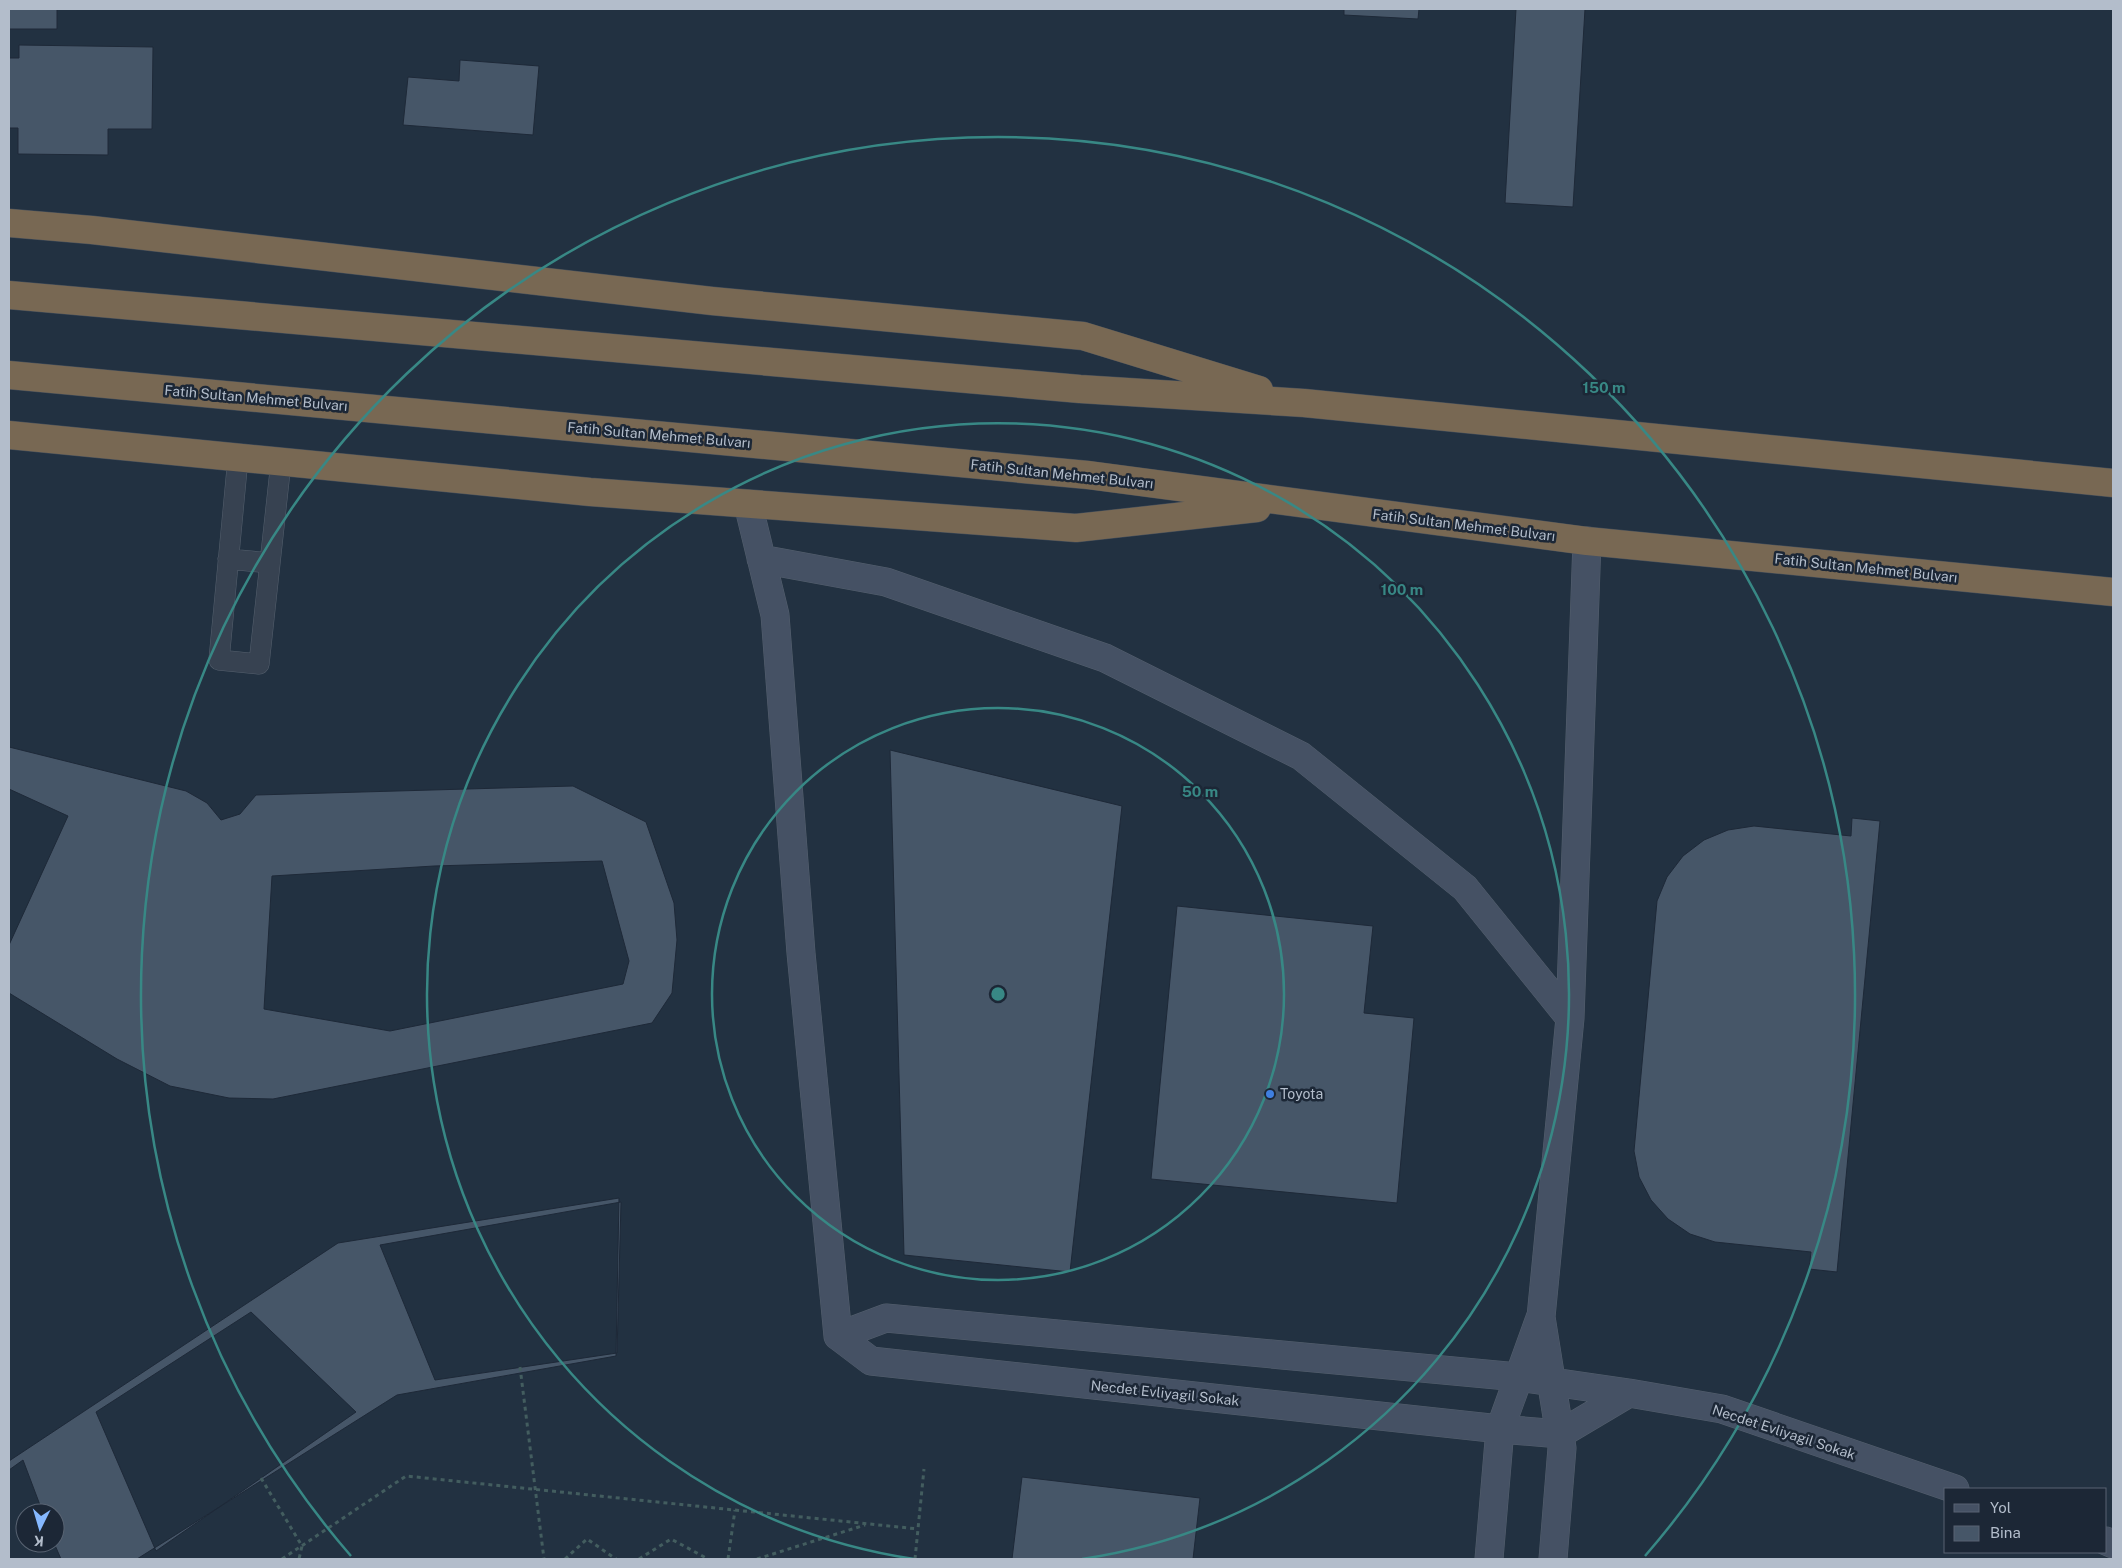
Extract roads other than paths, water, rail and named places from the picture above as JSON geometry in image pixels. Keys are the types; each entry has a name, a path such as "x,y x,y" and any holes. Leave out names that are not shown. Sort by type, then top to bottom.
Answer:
{"highway":[{"path":"9,223 702,300 1084,336 1304,403"},
{"path":"9,295 1080,389 1304,403 2113,483"},
{"name":"Fatih Sultan Mehmet Bulvarı","path":"9,375 1088,475 1587,541 2113,592"},
{"path":"9,435 580,491 1076,528 1298,504"}],"street":[{"path":"748,504 775,616 801,953 838,1336"},
{"path":"1553,1559 1562,1448 1541,1317 1570,1018 1587,541"},
{"path":"761,560 886,582 1105,658 1302,756 1465,888 1570,1018"},
{"path":"1489,1559 1500,1429 1541,1317"},
{"name":"Necdet Evliyagil Sokak","path":"838,1336 886,1318 1518,1377 1722,1409 1952,1488"},
{"name":"Necdet Evliyagil Sokak","path":"838,1336 871,1361 1560,1434"},
{"path":"1560,1434 1629,1393"}],"lane":[{"path":"238,458 219,660 259,664 281,462"},
{"path":"228,559 270,563"}],"place":[{"name":"Toyota","path":"1270,1094"}]}
